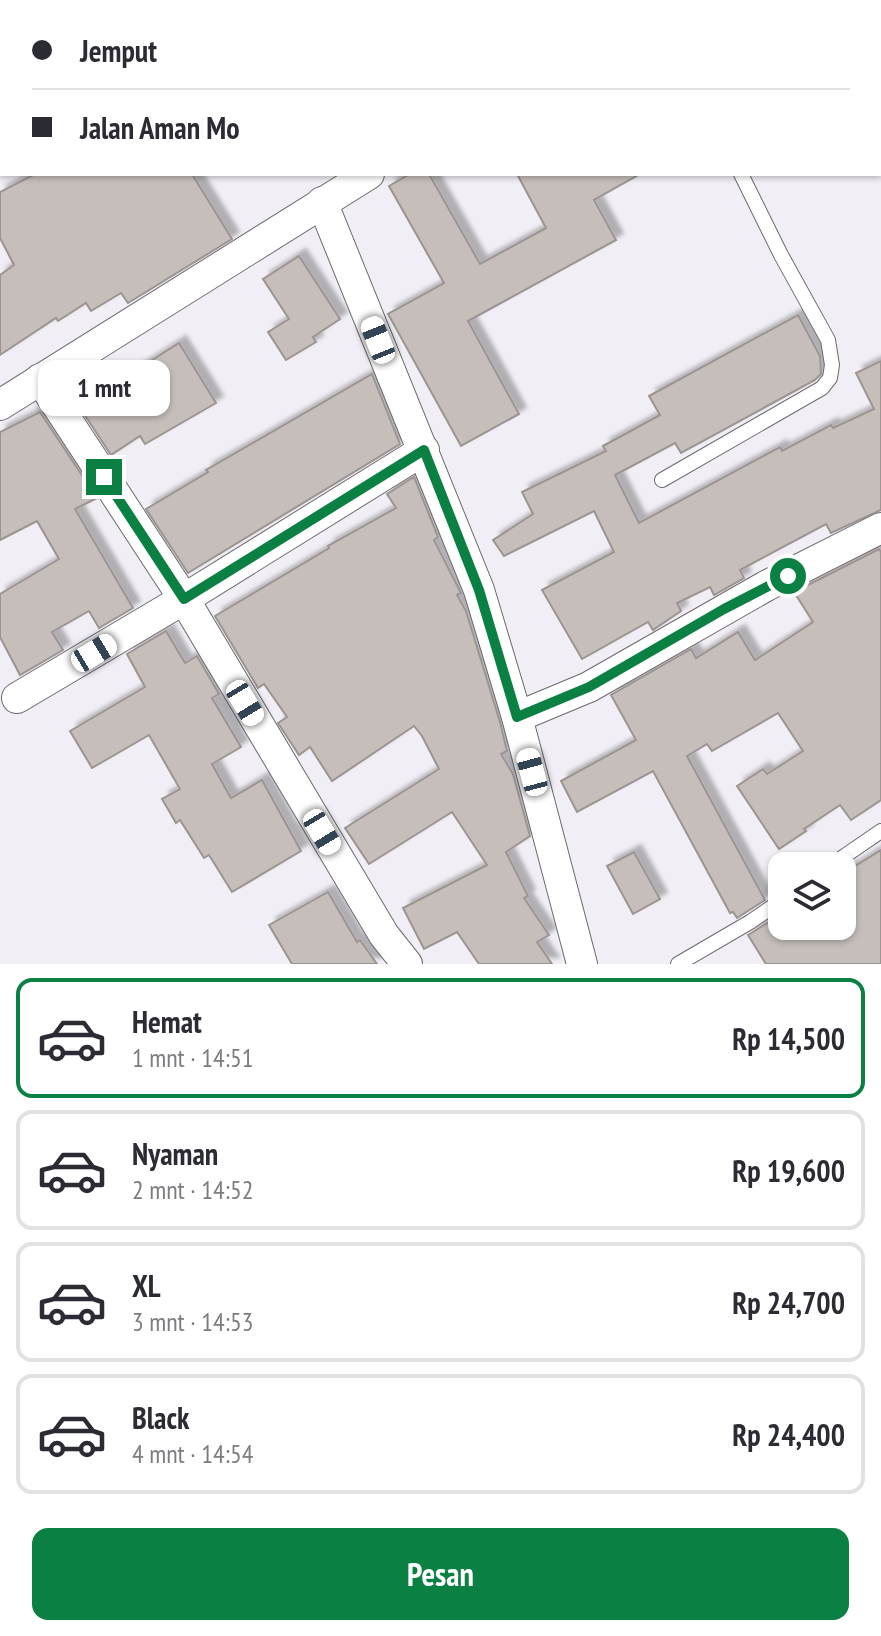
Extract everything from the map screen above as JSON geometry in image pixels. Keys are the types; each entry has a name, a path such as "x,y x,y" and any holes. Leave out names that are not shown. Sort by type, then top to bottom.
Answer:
{"street":[{"path":"0,405 366,176"},
{"path":"322,202 479,590 517,717 582,964"},
{"path":"40,379 184,599 384,935 407,964"},
{"path":"17,698 424,450"},
{"path":"517,717 589,687 724,609 881,528"}],"lane":[{"path":"662,480 822,388 830,378 832,365 828,340 742,176"},
{"path":"850,852 881,831"},
{"path":"678,964 768,909"}],"building":[{"path":"31,176 193,176 232,239 128,303 121,293 91,311 86,303 58,321 56,318 0,355 0,275 14,265 0,238 0,192"},
{"path":"406,176 430,176 480,264 546,228 518,176 636,176 594,200 616,240 468,321 519,414 461,446 388,314 444,283 389,186"},
{"path":"299,256 340,319 313,337 316,342 286,360 268,332 289,319 263,279"},
{"path":"798,315 820,356 821,374 815,380 681,453 675,443 615,475 639,523 780,447 782,451 831,425 833,428 874,409 856,373 881,361 881,510 831,533 826,524 740,570 744,578 714,595 710,587 677,603 681,611 653,630 648,622 582,659 542,590 614,552 594,511 504,556 493,540 533,514 522,492 606,451 603,446 660,415 649,396"},
{"path":"179,343 216,403 145,444 140,436 111,455 73,397 97,382 103,391"},
{"path":"372,374 400,444 188,573 146,509 208,472 206,470"},
{"path":"40,412 97,498 75,509 133,608 99,628 89,611 52,632 63,650 20,675 0,637 0,594 59,559 37,521 0,540 0,432"},
{"path":"414,477 438,537 434,540 461,593 457,595 466,611 500,722 507,751 501,754 513,774 530,836 506,852 528,896 524,898 549,935 537,942 552,964 479,964 457,932 424,949 403,908 487,865 452,812 369,864 345,828 439,769 422,736 414,726 332,781 310,747 299,755 278,723 287,717 264,684 258,688 215,616 396,508 387,494"},
{"path":"879,549 881,800 851,820 840,805 779,849 737,786 763,769 767,774 803,751 778,713 712,751 707,744 687,756 765,900 737,918 733,912 730,913 653,771 577,812 561,781 636,740 611,695 691,649 696,658 738,632 755,660 813,622 794,592"},
{"path":"166,631 185,663 197,656 219,694 212,698 241,747 212,764 231,798 262,780 301,851 232,892 209,855 204,858 180,820 176,823 162,799 180,789 149,735 92,768 70,731 145,687 127,654"},
{"path":"881,850 881,964 766,964 748,935 768,923 768,940 856,940 856,865"},
{"path":"634,852 660,899 633,914 607,866"},
{"path":"328,892 357,942 360,940 377,964 292,964 269,925"}],"route":[{"path":"104,477 184,599 424,450 479,590 517,717 589,687 788,576"}]}
